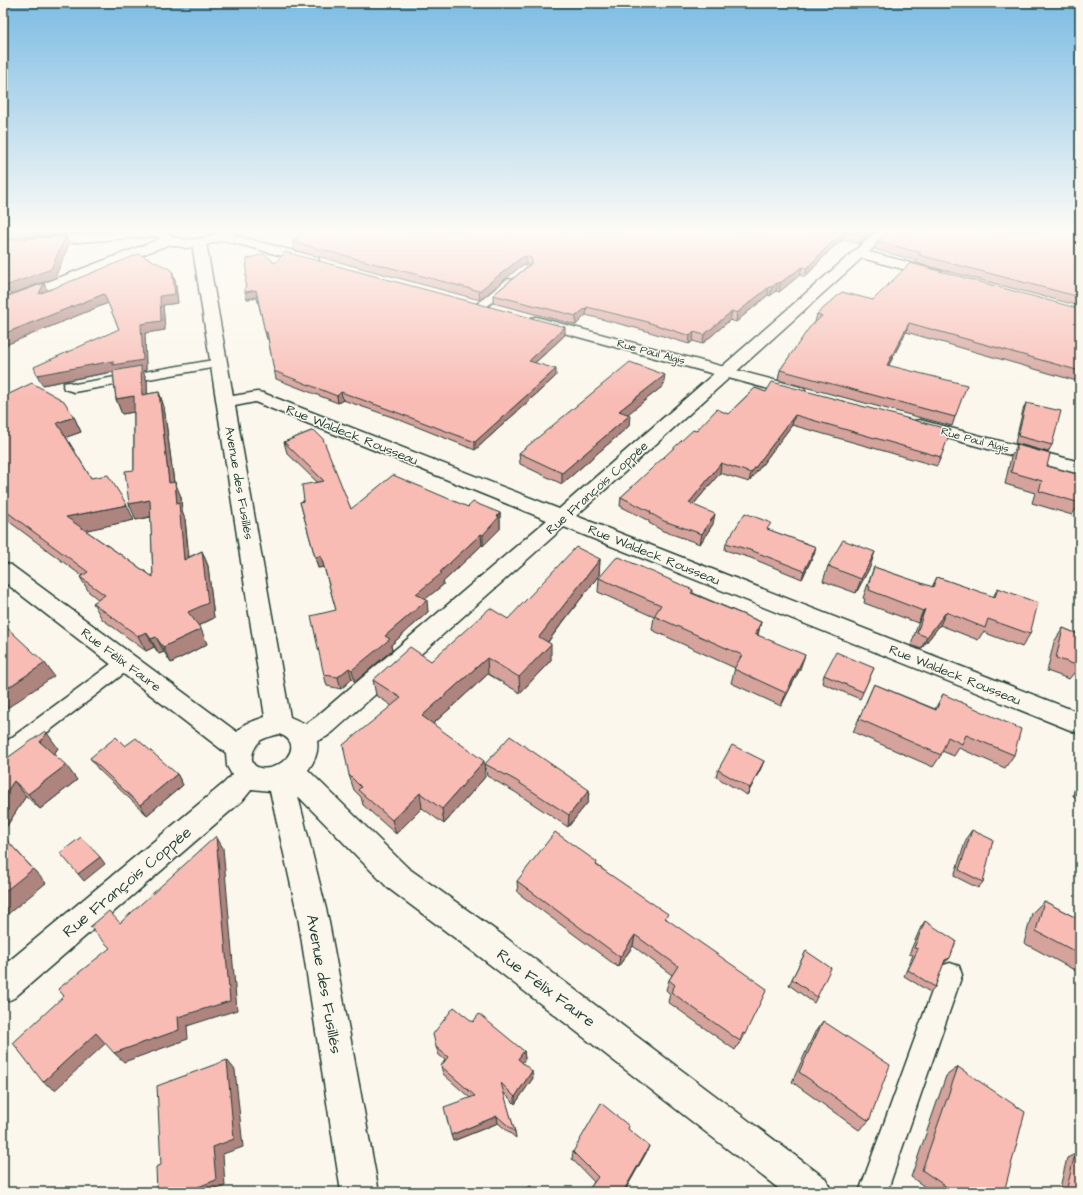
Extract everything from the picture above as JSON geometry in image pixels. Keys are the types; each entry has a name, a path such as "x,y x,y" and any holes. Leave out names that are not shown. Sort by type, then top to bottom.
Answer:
{"street":[{"path":"3,304 43,287"},
{"name":"Avenue des Fusillés","path":"206,287 279,724"},
{"name":"Rue François Coppée","path":"303,736 317,730 325,724 562,518 821,287"},
{"path":"465,302 496,310"},
{"name":"Rue Paul Algis","path":"519,316 814,396"},
{"name":"Rue Waldeck Rousseau","path":"225,402 258,397 1080,724"},
{"name":"Rue Paul Algis","path":"905,421 1080,468"},
{"name":"Rue Félix Faure","path":"3,570 125,663 244,762"},
{"path":"279,724 298,730 303,736 305,745 304,754 299,764 285,774 268,780 257,779 244,762 244,742 255,732 269,726 279,724"},
{"name":"Rue François Coppée","path":"3,987 233,792 244,762"},
{"name":"Avenue des Fusillés","path":"285,774 314,917 360,1192"},
{"name":"Rue Félix Faure","path":"285,774 398,878 502,955 813,1192"}],"lane":[{"path":"481,306 504,287"},
{"path":"69,386 74,388 219,363"},
{"path":"3,754 125,663"},
{"path":"873,1192 950,975"}],"building":[{"path":"34,287 42,287 39,294 57,287 174,287 175,294 160,296 161,321 141,324 143,360 113,365 113,361 37,375 34,367 119,329 104,294 3,334 3,298"},
{"path":"245,287 415,287 565,327 529,361 556,369 475,442 341,392 337,396 274,371 267,332 265,332 256,290 245,292"},
{"path":"463,287 484,287 479,291"},
{"path":"503,287 772,287 769,287 737,313 732,311 704,335 694,332 690,336 644,321 587,307 576,316 493,295"},
{"path":"886,287 998,287 1080,309 1080,371 909,323 887,365 967,385 955,417 780,370 809,328 822,316 817,314 842,292 873,300"},
{"path":"1041,287 1080,287 1080,297"},
{"path":"630,362 665,375 619,411 630,415 562,473 519,453"},
{"path":"141,366 142,395 159,392 169,483 175,482 177,504 179,503 184,560 202,551 208,603 188,612 201,629 163,647 156,637 151,639 146,632 138,636 93,603 105,595 80,577 88,572 3,509 3,397 32,383 64,401 74,417 57,423 91,478 108,475 127,505 66,517 153,577 150,500 129,504 125,471 134,470 134,396 116,399 113,371"},
{"path":"772,382 951,430 941,457 795,415 751,473 721,463 689,503 715,514 702,534 664,521 650,513 651,512 621,497 693,430 696,431 717,409 728,414 755,388 766,392"},
{"path":"1026,403 1061,411 1052,445 1018,436"},
{"path":"314,430 323,439 351,509 393,475 468,507 473,502 500,513 497,516 499,517 483,535 481,534 440,572 442,573 416,594 427,600 385,636 390,639 352,670 349,668 338,677 324,675 311,616 336,610 321,556 315,557 300,502 304,501 302,485 324,481 284,442"},
{"path":"1017,445 1050,454 1047,466 1080,475 1080,503 1039,491 1042,481 1011,472"},
{"path":"745,513 771,523 767,529 816,547 804,571 753,551 726,543"},
{"path":"843,540 875,552 861,579 828,566"},
{"path":"576,547 600,559 539,637 551,644 519,677 487,658 422,716 484,761 442,809 420,793 392,820 358,790 361,787 349,775 343,745 401,698 373,680 410,647 431,661 490,608 508,619"},
{"path":"619,557 693,590 691,593 761,622 755,634 805,655 786,693 734,669 742,655 654,616 661,605 599,578 616,558"},
{"path":"874,567 933,587 937,577 995,597 998,588 1038,603 1030,634 988,619 985,628 946,612 927,637 917,633 925,609 923,611 869,590 870,587 868,586"},
{"path":"3,624 45,663 3,691"},
{"path":"1063,628 1080,635 1079,666 1056,658"},
{"path":"836,652 874,668 863,692 824,675"},
{"path":"874,684 936,710 943,694 1021,729 1014,755 966,735 962,744 948,737 941,755 859,719"},
{"path":"45,731 47,733 40,742 66,765 28,794 14,781 3,797 3,761"},
{"path":"510,736 589,790 569,815 515,780 485,764"},
{"path":"116,737 125,746 136,738 177,774 140,805 90,758"},
{"path":"732,745 764,761 750,788 718,770"},
{"path":"972,830 993,840 983,882 959,870"},
{"path":"555,832 597,862 596,865 668,914 665,918 767,989 745,1034 743,1033 740,1041 671,992 675,985 669,980 678,966 635,935 620,957 517,881"},
{"path":"3,836 33,869 3,893"},
{"path":"216,836 230,1001 178,1017 179,1030 114,1053 96,1033 43,1082 13,1043 64,996 58,989 110,948 90,927 109,911 120,923"},
{"path":"81,837 100,857 78,874 60,853"},
{"path":"1044,901 1080,920 1080,954 1036,931"},
{"path":"925,921 956,941 950,958 945,960 935,987 908,970 918,949 914,948"},
{"path":"806,951 831,968 817,997 792,979"},
{"path":"454,1007 473,1022 479,1014 524,1051 518,1059 532,1071 515,1097 501,1083 515,1132 497,1116 451,1135 444,1107 475,1096 441,1066 448,1057 436,1047 433,1034"},
{"path":"823,1021 890,1065 869,1121 799,1072"},
{"path":"227,1060 234,1139 213,1147 216,1180 185,1192 157,1192 156,1167 161,1165 157,1086"},
{"path":"958,1067 1025,1112 1004,1192 954,1192 922,1170"},
{"path":"601,1103 629,1126 628,1129 649,1146 623,1192 594,1192 590,1188 598,1177 573,1152"},
{"path":"1075,1154 1080,1158 1080,1192 1066,1192"},
{"path":"531,1186 533,1192 516,1192"}]}
